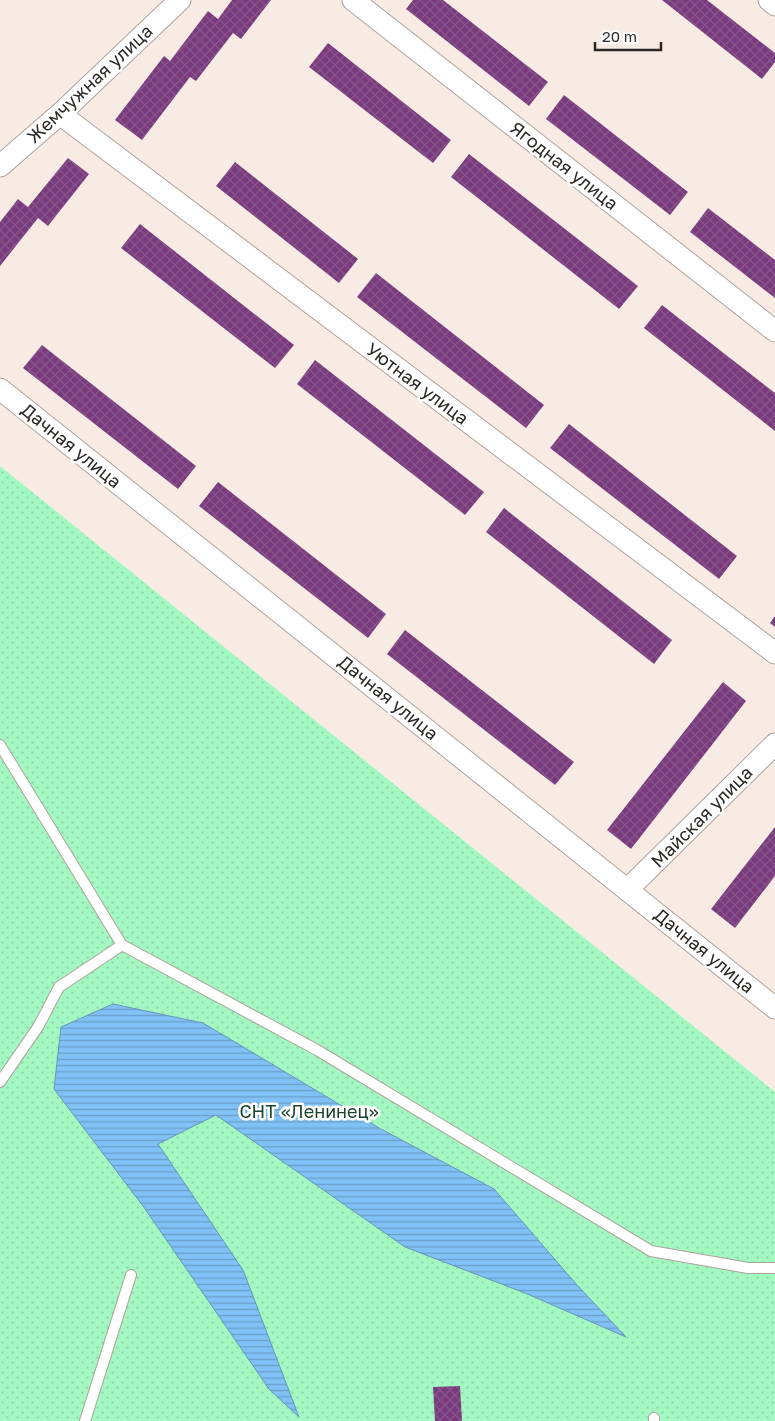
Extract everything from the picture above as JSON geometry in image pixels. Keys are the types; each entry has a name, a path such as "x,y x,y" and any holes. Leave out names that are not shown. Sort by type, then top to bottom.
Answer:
{"street":[{"name":"Жемчужная улица","path":"0,166 60,114 180,0"},
{"name":"Ягодная улица","path":"353,0 775,331"},
{"path":"769,0 775,5"},
{"name":"Уютная улица","path":"60,114 775,653"},
{"name":"Дачная улица","path":"0,389 775,1008"},
{"name":"Майская улица","path":"628,890 775,744"}],"lane":[{"path":"0,745 122,945 318,1050 651,1251 748,1268 775,1268"},
{"path":"0,1082 38,1027 59,987 122,945"},
{"path":"85,1421 132,1275"}],"green space":[{"name":"СНТ «Ленинец»","path":"0,466 775,1092 775,1421 0,1421"}],"water":[{"path":"113,1004 203,1023 379,1128 494,1189 577,1285 626,1337 525,1293 405,1247 216,1115 158,1144 243,1270 299,1417 269,1389 143,1206 54,1089 61,1027"}],"building":[{"path":"232,0 271,0 241,39 233,33 196,81 190,77 142,140 115,120 164,56 170,61 208,11 218,19"},
{"path":"413,0 443,0 548,82 529,106 406,9"},
{"path":"662,0 707,0 775,53 775,62 762,79"},
{"path":"328,43 451,140 433,163 309,67"},
{"path":"564,95 688,192 670,215 546,119"},
{"path":"469,154 638,286 619,309 451,177"},
{"path":"68,158 89,174 48,226 38,218 0,266 0,222 18,199 28,207"},
{"path":"235,162 358,259 339,283 216,186"},
{"path":"708,208 775,260 775,298 690,232"},
{"path":"140,224 294,345 275,368 121,248"},
{"path":"376,273 544,405 526,428 357,297"},
{"path":"662,305 775,393 775,431 644,328"},
{"path":"42,345 196,466 178,489 23,368"},
{"path":"315,360 484,492 465,515 297,384"},
{"path":"569,424 737,556 719,579 550,448"},
{"path":"218,482 386,614 368,638 199,506"},
{"path":"504,508 672,640 654,664 486,532"},
{"path":"775,616 775,627 770,623"},
{"path":"405,630 574,762 555,785 387,654"},
{"path":"723,682 746,701 631,849 607,830"},
{"path":"775,827 775,876 735,928 711,909"},
{"path":"460,1386 462,1421 435,1421 433,1387"}]}
